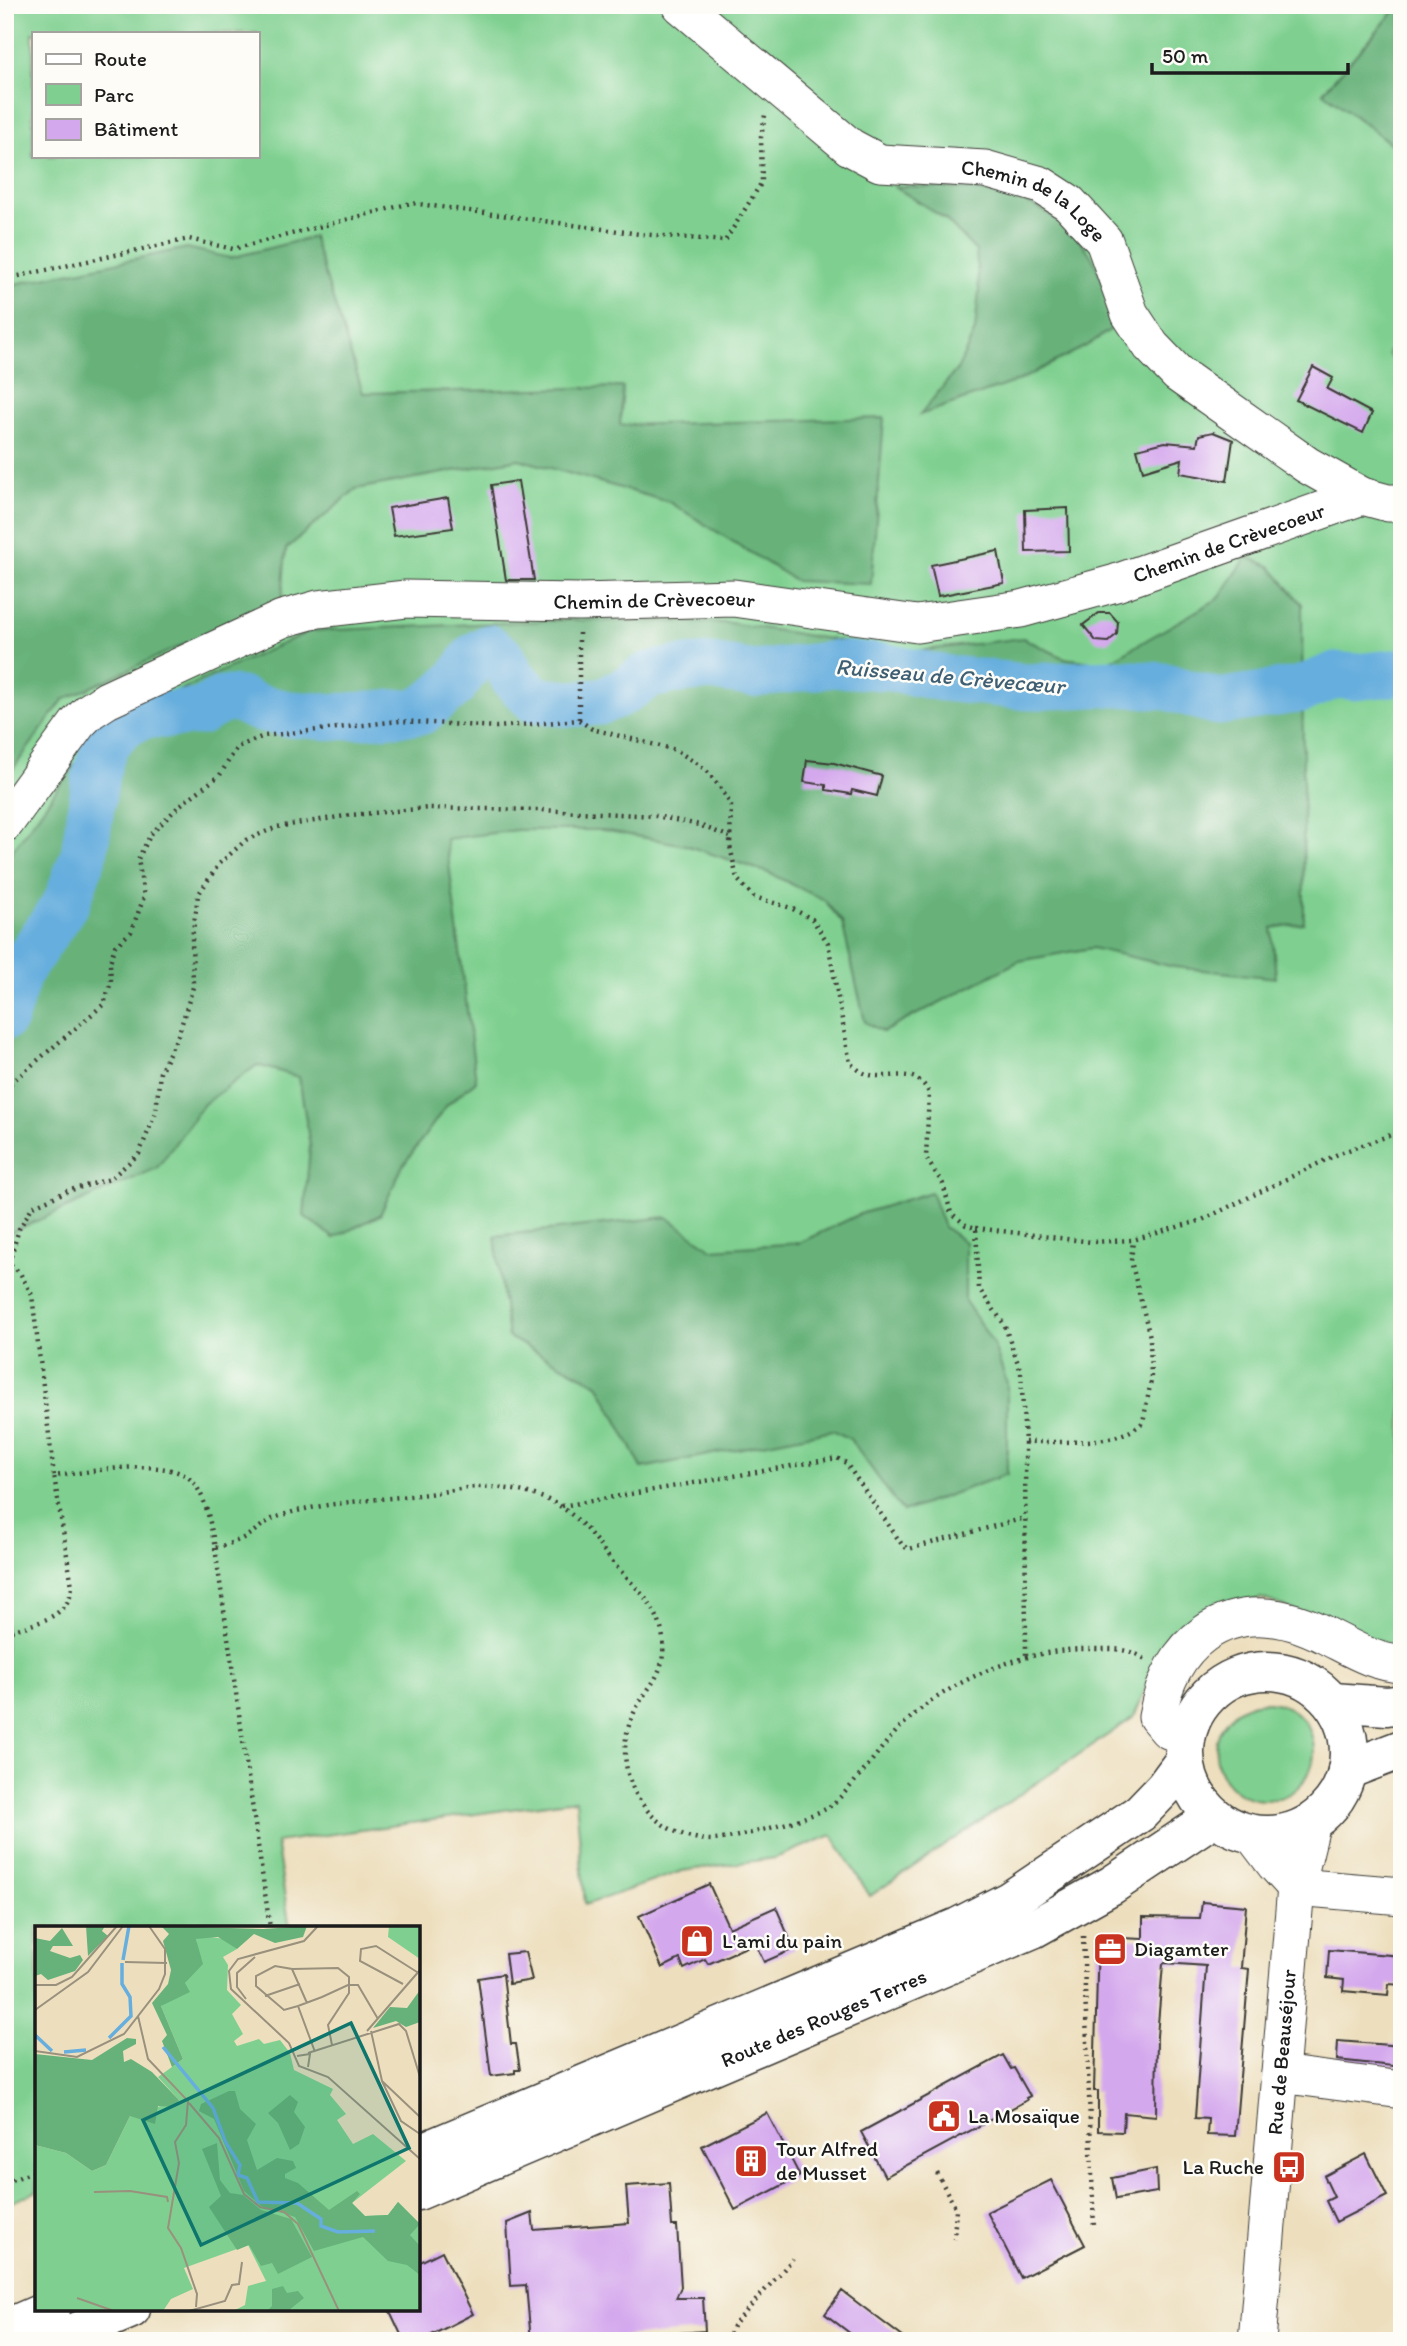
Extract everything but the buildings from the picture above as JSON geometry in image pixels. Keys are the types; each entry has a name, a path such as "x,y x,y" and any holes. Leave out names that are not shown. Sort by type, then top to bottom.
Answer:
{"main road":[{"path":"1262,1670 1289,1673 1313,1684 1333,1702 1344,1723 1349,1746 1348,1770 1329,1808 1312,1822 1294,1831 1253,1835 1214,1817 1199,1801 1194,1791 1185,1749 1195,1711 1213,1690 1236,1676 1262,1670"},
{"path":"1333,1702 1387,1706 1402,1704"},
{"name":"Route des Rouges Terres","path":"420,2153 946,1932 1009,1901 1140,1813 1164,1788 1185,1749"},
{"path":"1348,1770 1402,1749"},
{"name":"Route des Rouges Terres","path":"420,2190 1033,1929 1112,1885 1214,1817"},
{"path":"5,2329 46,2311"},
{"path":"55,2341 126,2311"}],"street":[{"name":"Chemin de la Loge","path":"681,5 850,147 880,163 985,169 1041,185 1069,203 1104,241 1130,314 1151,345 1178,374 1307,465 1362,496 1388,503 1402,503"},
{"name":"Chemin de Crèvecoeur","path":"5,823 78,723 90,711 282,620 318,609 406,599 579,602 734,598 917,624 1021,609 1116,583 1362,496"},
{"path":"1185,1749 1157,1717 1160,1702 1180,1658 1197,1639 1228,1621 1259,1616 1294,1622 1371,1658 1390,1664 1402,1664"},
{"name":"Rue de Beauséjour","path":"1257,2341 1296,1887 1312,1822"},
{"path":"1253,1835 1296,1887 1402,1896"},
{"path":"1280,2074 1402,2090"}],"path":[{"path":"5,279 189,239 233,249 411,203 640,234 725,241 762,182 761,137 772,82"},
{"path":"579,602 579,719"},
{"path":"5,1088 104,1004 111,982 110,963 116,946 131,932 144,897 138,859 151,834 179,806 220,775 237,747 264,736 400,722 497,727 579,719 592,729 676,750 705,769 731,805 730,837 737,879 754,897 790,908 812,919 828,943 850,1063 862,1073 914,1076 924,1084 929,1093 926,1158 943,1184 951,1213 966,1225 1092,1242 1133,1240 1202,1220 1340,1153 1402,1131"},
{"path":"5,1633 64,1610 71,1599 72,1586 54,1476 32,1295 20,1273 7,1264 19,1228 32,1207 67,1191 110,1179 139,1154 156,1112 160,1072 178,1033 193,987 192,938 198,895 219,864 246,840 277,827 351,815 428,808 656,816 699,825 730,837"},
{"path":"976,1228 979,1289 1004,1324 1021,1372 1025,1442 1026,1656"},
{"path":"1025,1442 1103,1439 1127,1433 1143,1422 1150,1381 1150,1337 1131,1262 1133,1240"},
{"path":"562,1507 837,1458 846,1463 903,1546 909,1549 1025,1518"},
{"path":"54,1476 153,1466 174,1471 192,1481 207,1508 270,1926"},
{"path":"215,1548 241,1539 272,1519 309,1509 475,1488 490,1487 528,1492 562,1507 591,1531 611,1559 648,1598 658,1616 663,1636 662,1665 633,1716 626,1743 626,1772 635,1794 647,1811 662,1824 688,1836 712,1840 733,1837 825,1810 841,1796 887,1740 935,1698 992,1669 1026,1656 1072,1648 1130,1650 1170,1675"},
{"path":"1079,1903 1085,1945 1094,2228"},
{"path":"5,2182 35,2172"},
{"path":"937,2173 956,2209 954,2239"},
{"path":"728,2341 733,2326 793,2259"}],"green space":[{"path":"5,5 1400,5 1323,92 1402,152 1402,328 1388,354 1402,371 1402,1650 1261,1598 1215,1609 1169,1632 1134,1717 870,1896 832,1835 775,1858 682,1871 585,1905 576,1800 276,1842 290,1926 35,1926 35,2192 5,2205"},
{"path":"1402,5 1402,152 1323,92"},
{"path":"894,186 976,191 1028,204 1051,215 1072,232 1090,254 1102,279 1117,325 1088,345 1020,380 920,415 958,368 975,331 979,291 976,251 945,219"},
{"path":"313,237 363,393 623,387 620,425 884,418 871,584 796,581 669,502 519,459 356,489 286,549 282,599 63,700 5,780 5,286 187,248 230,258"},
{"path":"1247,557 1270,566 1302,604 1304,923 1272,928 1276,978 1174,967 1092,948 1019,961 883,1032 865,1022 842,922 824,900 769,873 685,845 602,830 517,830 446,839 476,1081 447,1105 402,1167 380,1215 334,1238 304,1216 310,1146 299,1077 257,1065 204,1104 157,1168 5,1235 5,861 103,725 310,631 567,620 730,623 909,652 1023,638 1064,658 1105,664 1219,598"},
{"path":"931,1192 944,1227 965,1242 965,1301 993,1343 1007,1383 1007,1474 903,1512 850,1439 833,1430 642,1468 598,1384 508,1337 495,1236 667,1217 712,1249 799,1243 860,1214"},
{"path":"1265,1702 1284,1706 1300,1716 1310,1732 1314,1751 1310,1770 1300,1786 1284,1796 1265,1800 1246,1796 1230,1786 1220,1770 1216,1751 1220,1732 1230,1716 1246,1706"}],"waterway":[{"name":"Ruisseau de Crèvecœur","path":"5,1017 18,974 67,901 84,854 96,774 105,744 123,725 147,714 200,712 224,699 241,700 256,707 288,714 336,717 422,711 454,685 475,656 489,648 503,659 514,679 535,700 569,704 599,702 621,693 649,675 710,667 755,674 835,664 886,667 942,678 1027,687 1115,683 1165,686 1218,702 1302,689 1336,675 1355,677 1402,672"}],"place":[{"name":"L'ami du pain","path":"697,1941"},
{"name":"Diagamter","path":"1110,1949"},
{"name":"La Mosaïque","path":"944,2116"},
{"name":"Tour Alfred de Musset","path":"751,2161"},
{"name":"La Ruche","path":"1289,2167"}]}
